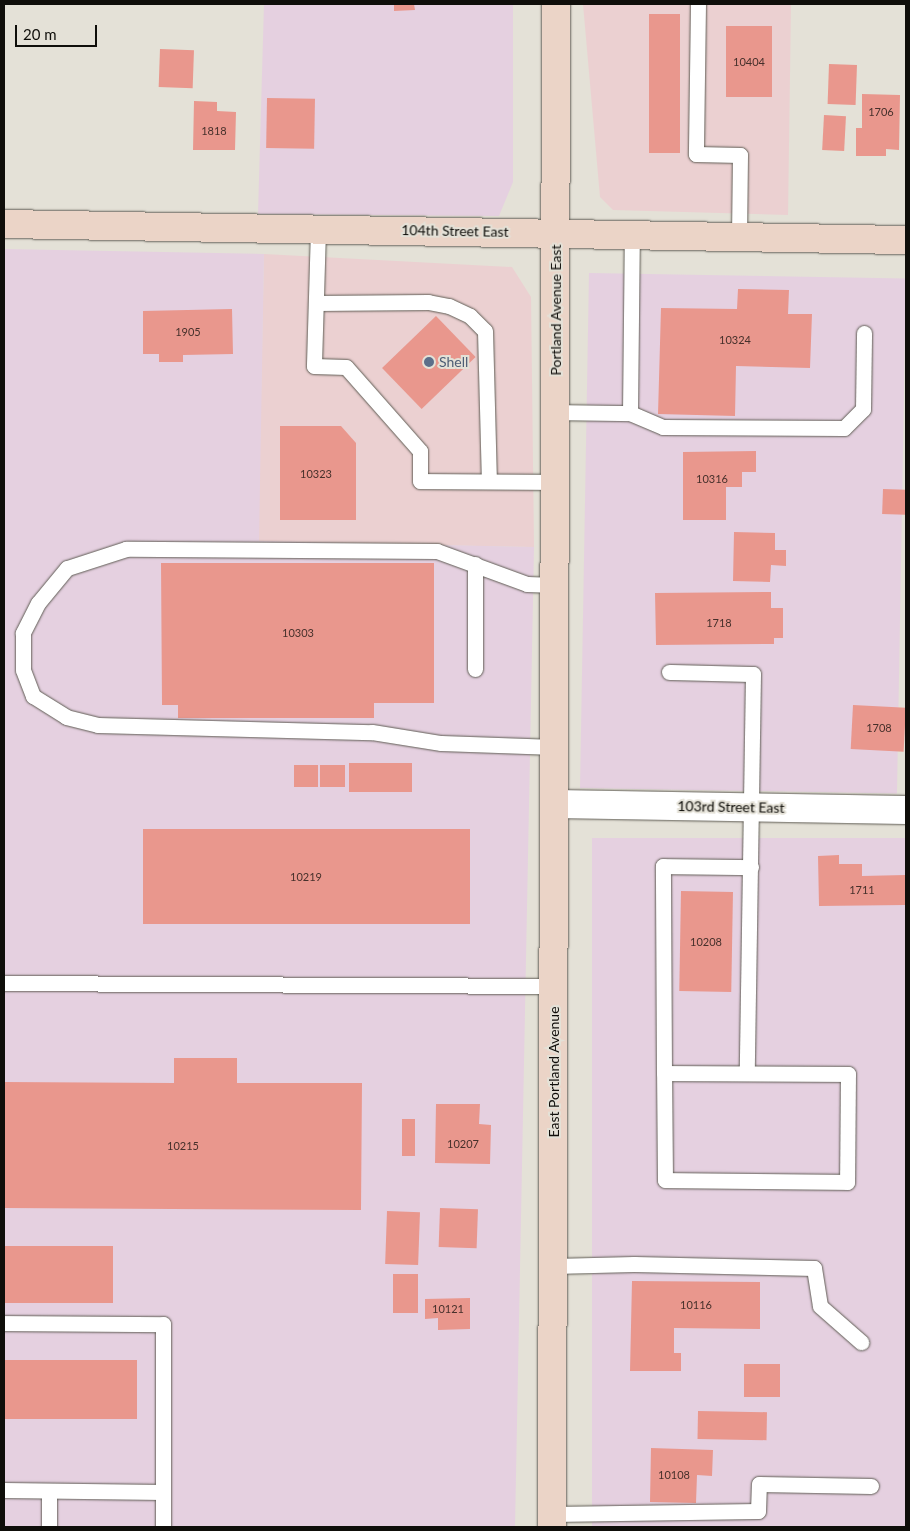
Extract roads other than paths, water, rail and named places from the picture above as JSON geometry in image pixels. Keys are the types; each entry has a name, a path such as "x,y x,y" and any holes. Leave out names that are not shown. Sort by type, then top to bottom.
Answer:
{"main road":[{"name":"Portland Avenue East","path":"555,617 556,4"},
{"name":"104th Street East","path":"4,224 556,232 906,240"},
{"name":"East Portland Avenue","path":"552,1520 555,617"}],"street":[{"name":"103rd Street East","path":"555,804 906,810"}],"lane":[{"path":"698,4 696,154 740,155 739,236"},
{"path":"318,229 314,366 346,367 420,451 420,481 555,482"},
{"path":"630,413 632,234"},
{"path":"316,303 428,302 449,306 470,316 485,331 488,346 489,481"},
{"path":"556,412 630,413 662,427 844,428 863,409 864,333"},
{"path":"555,585 527,584 437,551 126,549 67,568 38,603 23,633 23,670 33,696 66,717 98,725 372,732 441,744 555,747"},
{"path":"475,564 475,669"},
{"path":"669,672 753,674 748,1073"},
{"path":"664,1073 848,1074 847,1182 665,1180 664,1073 663,866 751,867"},
{"path":"4,983 554,986"},
{"path":"553,1266 634,1264 814,1268 820,1306 862,1342"},
{"path":"4,1323 163,1324 163,1527"},
{"path":"552,1520 758,1512 759,1484 871,1486"},
{"path":"4,1490 163,1492"},
{"path":"49,1527 50,1491"}],"place":[{"name":"Shell","path":"429,362"}]}
